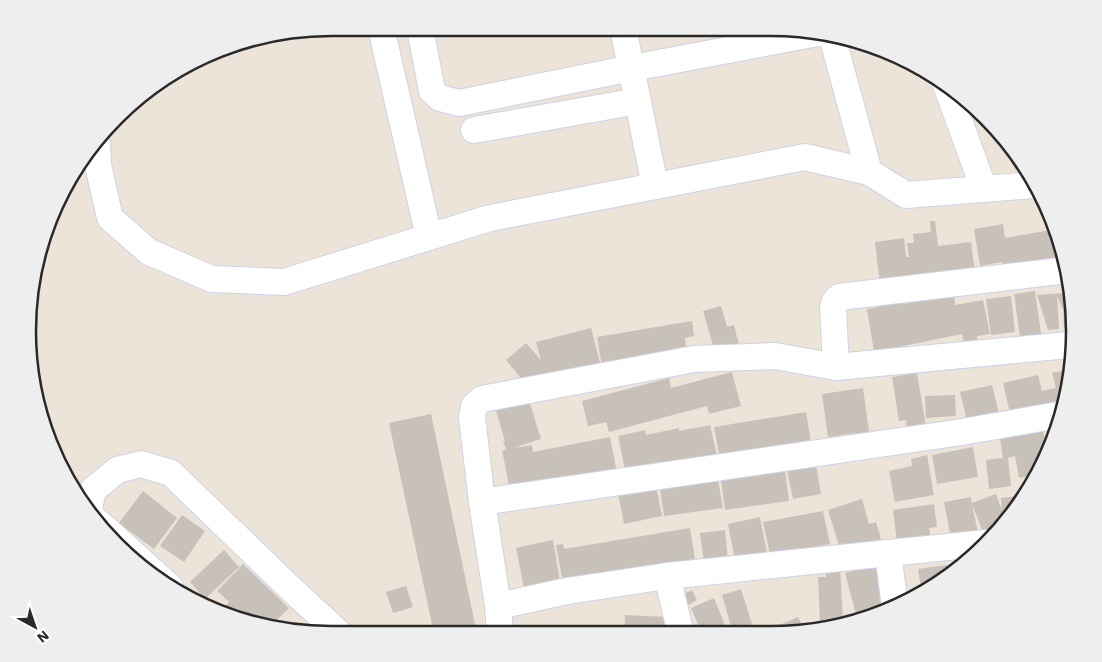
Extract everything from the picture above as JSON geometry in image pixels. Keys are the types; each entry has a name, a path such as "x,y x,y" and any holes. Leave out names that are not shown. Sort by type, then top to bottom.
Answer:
{"street":[{"path":"383,36 429,237"},
{"path":"422,36 432,91 440,98 459,103 632,68 797,38"},
{"path":"626,36 654,186"},
{"path":"834,43 869,172"},
{"path":"951,97 984,189"},
{"path":"474,130 638,101"},
{"path":"97,152 110,218 149,252 212,279 284,282 490,218 805,157 869,172 906,195 1027,186"},
{"path":"836,366 833,308 835,301 839,297 1060,271"},
{"path":"499,626 472,417 474,406 482,399 694,359 775,356 836,366 1065,345"},
{"path":"482,502 962,432 1053,416"},
{"path":"90,501 93,490 117,470 141,464 171,473 288,587 331,626"},
{"path":"498,606 566,591 667,576 974,544"},
{"path":"888,553 894,598"},
{"path":"667,576 679,626"}],"building":[{"path":"930,221 935,221 938,246 971,242 975,272 880,285 875,242 904,238 906,257 909,257 907,243 914,243 913,234 931,232"},
{"path":"1003,224 1005,238 1048,231 1059,267 1005,276 1002,262 980,266 974,229"},
{"path":"1035,291 1041,334 1020,337 1014,294"},
{"path":"1063,293 1066,328 1064,328 1063,310 1057,296 1059,329 1048,330 1037,295"},
{"path":"954,295 955,305 983,300 990,334 977,336 979,347 965,350 962,334 874,352 867,309"},
{"path":"1011,296 1015,332 991,335 986,299"},
{"path":"721,306 727,327 734,325 740,349 716,356 703,311"},
{"path":"692,321 694,336 685,338 688,359 603,373 597,337"},
{"path":"591,328 601,367 528,387 506,360 526,343 541,360 536,342"},
{"path":"1063,370 1055,411 1012,422 1003,383 1038,375 1042,391 1056,388 1052,373"},
{"path":"732,372 741,406 709,414 707,406 609,432 606,422 588,426 582,401 669,378 671,388"},
{"path":"917,373 927,432 908,435 906,420 899,421 892,377"},
{"path":"992,385 1000,418 968,425 960,392"},
{"path":"863,388 870,439 857,441 855,433 828,437 822,394"},
{"path":"955,395 956,416 926,418 925,396"},
{"path":"529,400 541,439 513,448 532,445 533,452 610,437 617,473 510,490 502,450 506,450 503,441 505,441 496,411"},
{"path":"806,412 811,443 720,459 714,427"},
{"path":"431,414 475,626 432,626 389,423"},
{"path":"710,425 717,455 626,475 618,436 645,430 646,435 679,428 679,431"},
{"path":"1043,430 1045,439 1027,476 1019,478 1015,456 1008,458 1011,486 989,489 986,460 1003,458 1000,439"},
{"path":"973,447 978,477 937,484 932,455"},
{"path":"927,455 934,495 895,502 889,471 912,466 911,459"},
{"path":"816,465 821,494 793,499 787,470"},
{"path":"785,471 789,501 725,510 721,480"},
{"path":"718,480 723,508 664,516 660,489"},
{"path":"656,486 662,516 624,524 618,493"},
{"path":"143,491 177,518 154,549 119,523"},
{"path":"996,494 1002,510 1001,498 1015,496 984,534 972,504 978,533 951,539 944,502 971,497 972,503"},
{"path":"862,499 869,524 876,522 881,539 841,552 828,510"},
{"path":"934,504 937,527 929,528 931,539 897,543 893,510"},
{"path":"823,511 830,544 770,555 763,522"},
{"path":"182,515 205,531 184,562 160,546"},
{"path":"760,517 767,553 735,560 728,524"},
{"path":"690,528 695,559 595,580 594,573 562,578 556,545 563,544 564,549"},
{"path":"725,530 728,560 704,563 700,533"},
{"path":"553,540 560,581 524,588 516,548"},
{"path":"224,550 239,567 206,598 202,595 190,582"},
{"path":"243,564 289,608 276,621 255,616 225,606 229,602 217,591"},
{"path":"878,564 888,601 856,613 845,573"},
{"path":"947,565 947,567 920,585 918,569"},
{"path":"840,566 843,617 820,621 818,577 826,577 826,567"},
{"path":"406,586 413,607 393,613 386,592"},
{"path":"741,589 752,624 731,626 722,595"},
{"path":"692,590 697,600 688,605 682,595"},
{"path":"714,598 725,625 699,626 691,608"},
{"path":"625,615 669,617 668,626 624,626"},
{"path":"798,617 801,624 790,625 778,626"}]}
